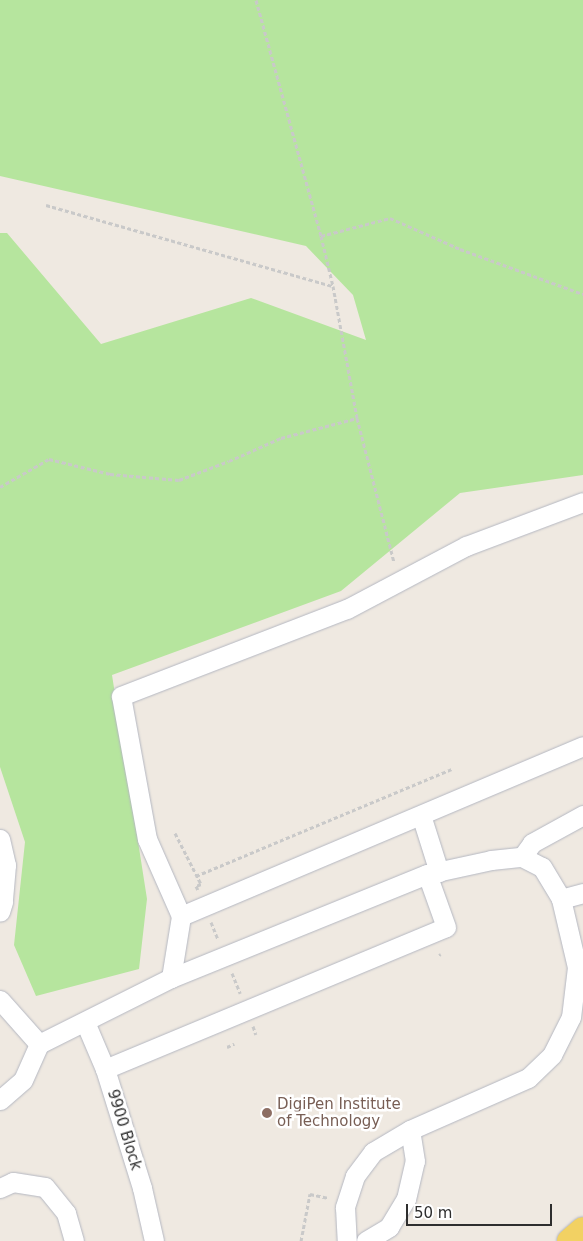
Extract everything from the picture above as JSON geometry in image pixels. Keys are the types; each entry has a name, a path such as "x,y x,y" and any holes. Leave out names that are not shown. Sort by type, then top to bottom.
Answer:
{"main road":[{"path":"569,1241 583,1228"}],"lane":[{"path":"171,978 181,916 147,839 121,696 347,609 466,546 583,502"},
{"path":"181,916 583,746"},
{"path":"105,1069 446,926 421,815"},
{"path":"522,857 532,843 583,815"},
{"path":"0,839 6,865 1,906"},
{"path":"0,1100 23,1080 38,1044 171,978 433,873 491,860 522,857 542,867 561,899 580,966 571,1016 552,1055 528,1078 410,1130 373,1152 355,1176 345,1207 347,1241"},
{"path":"561,899 583,893"},
{"path":"0,1000 38,1044"},
{"name":"9900 Block","path":"85,1022 105,1069 142,1188 154,1241"},
{"path":"366,1241 389,1227 406,1199 415,1161 410,1130"},
{"path":"0,1188 13,1182 45,1187 66,1213 74,1241"}],"path":[{"path":"256,0 321,236 333,286 357,418 399,582"},
{"path":"46,205 333,286"},
{"path":"321,236 390,218 460,249 583,294"},
{"path":"0,487 49,459 110,474 179,480 229,462 281,438 357,418"},
{"path":"196,876 452,769"},
{"path":"175,833 201,884 196,886 199,893"},
{"path":"208,914 220,944"},
{"path":"232,972 241,997"},
{"path":"254,1030 256,1035"},
{"path":"227,1047 234,1044"},
{"path":"300,1241 310,1194"}],"green space":[{"path":"0,0 583,0 583,475 460,493 341,591 112,675 147,899 139,969 36,996 14,945 25,842 0,767 0,233 7,233 101,344 251,298 366,340 353,295 306,246 0,176"}],"place":[{"name":"DigiPen Institute of Technology","path":"267,1113"}]}
